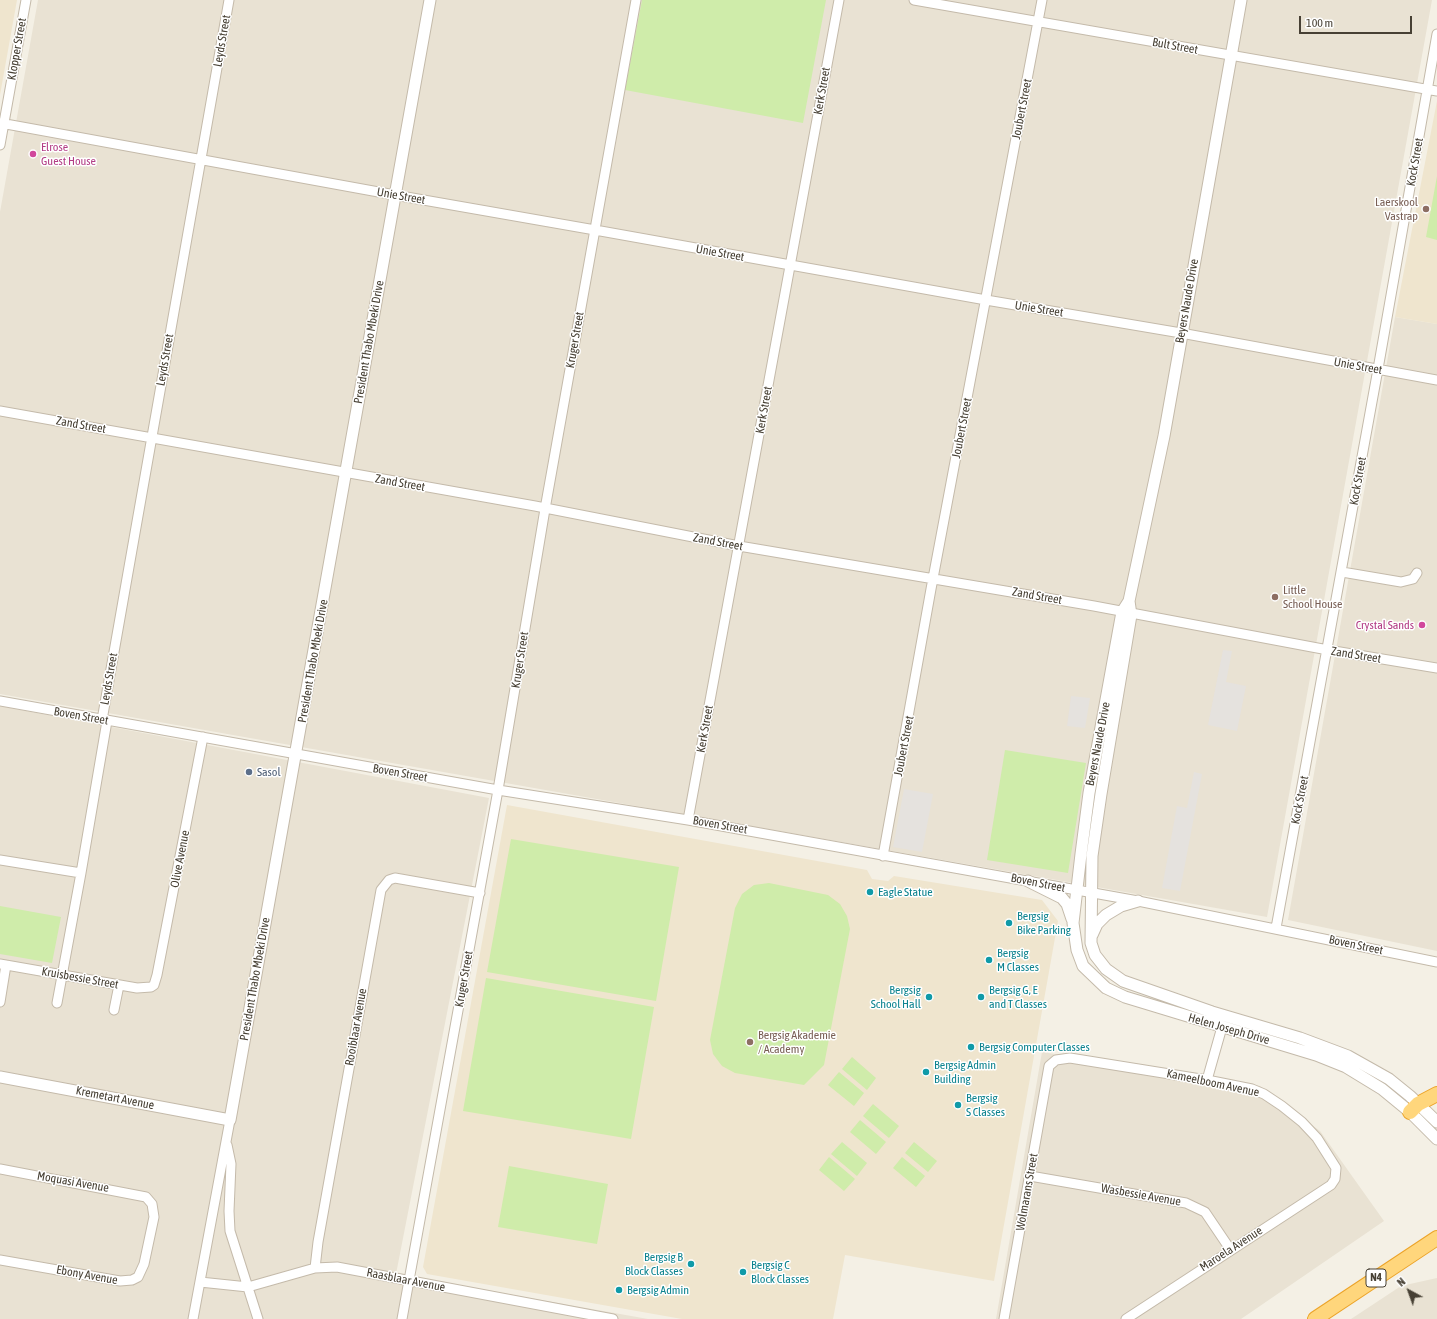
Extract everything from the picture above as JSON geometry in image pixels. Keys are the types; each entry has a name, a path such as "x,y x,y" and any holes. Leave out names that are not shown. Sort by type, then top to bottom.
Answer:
{"highway":[{"path":"1414,1108 1437,1094"},
{"name":"N4","path":"1315,1319 1437,1238"}],"street":[{"name":"Klopper Street","path":"0,145 2,123 26,0"},
{"name":"Leyds Street","path":"57,1003 61,975 82,873 151,437 229,0"},
{"name":"President Thabo Mbeki Drive","path":"258,1319 230,1231 229,1211 231,1164 226,1138 430,0"},
{"name":"Kruger Street","path":"402,1319 480,893 545,509 636,0"},
{"name":"Kerk Street","path":"688,820 839,0"},
{"name":"Bult Street","path":"914,0 1437,91"},
{"name":"Joubert Street","path":"883,856 933,578 1042,0"},
{"name":"Beyers Naude Drive","path":"1091,892 1092,856 1100,794 1129,601 1164,436 1240,0"},
{"name":"Kock Street","path":"1276,928 1328,650 1437,34"},
{"name":"Unie Street","path":"2,123 395,196 1181,333 1437,380"},
{"name":"Zand Street","path":"0,411 151,437 739,546 933,578 1328,650 1437,668"},
{"path":"1342,572 1401,582 1414,579 1417,574"},
{"name":"Beyers Naude Drive","path":"1078,890 1080,854 1089,793 1127,614"},
{"name":"Boven Street","path":"0,702 498,790 688,820 883,856 1138,900 1437,962"},
{"name":"Olive Avenue","path":"156,980 204,738"},
{"path":"0,860 82,873"},
{"name":"Rooiblaar Avenue","path":"315,1268 318,1242 381,890 389,880 395,878 480,893"},
{"path":"1028,881 1062,898 1069,907 1073,923"},
{"name":"Helen Joseph Drive","path":"1078,890 1073,923 1077,950 1083,966 1106,988 1124,997 1222,1028 1316,1055 1346,1067 1437,1122"},
{"name":"Helen Joseph Drive","path":"1091,892 1091,937 1095,955 1106,969 1123,981 1212,1012 1300,1038 1348,1056 1389,1079 1437,1138"},
{"path":"1091,937 1098,924 1106,915 1121,906 1138,900"},
{"path":"0,1002 3,965"},
{"name":"Kruisbessie Street","path":"3,965 144,988 151,987 156,980"},
{"path":"114,1010 120,985"},
{"path":"1207,1080 1222,1028 1212,1012"},
{"name":"Kameelboom Avenue","path":"1049,1066 1056,1060 1070,1058 1207,1080 1252,1089 1264,1094 1302,1122 1326,1150 1336,1168 1334,1179"},
{"name":"Wolmarans Street","path":"1004,1319 1049,1066"},
{"name":"Kremetart Avenue","path":"0,1077 230,1120"},
{"path":"193,1319 226,1138"},
{"name":"Moquasi Avenue","path":"0,1169 146,1197"},
{"name":"Wasbessie Avenue","path":"1030,1176 1186,1203 1205,1212 1230,1249"},
{"name":"Maroela Avenue","path":"1126,1319 1230,1249 1314,1197 1331,1185 1334,1179"},
{"name":"Ebony Avenue","path":"0,1260 120,1281 132,1280 138,1277 144,1264 154,1217 152,1204 146,1197"},
{"name":"Raasblaar Avenue","path":"200,1282 248,1287 315,1268 337,1267 613,1319"}],"shaded area":[{"path":"0,0 17,0 0,95"},
{"path":"38,0 1432,0 1267,917 0,694 0,212"},
{"name":"Laerskool Vastrap","path":"1437,101 1437,324 1395,317"},
{"path":"1395,317 1437,324 1437,951 1288,920"},
{"path":"1223,650 1232,651 1226,682 1246,686 1237,731 1208,725"},
{"path":"1071,696 1090,698 1085,728 1067,726"},
{"path":"0,706 489,798 396,1274 648,1319 0,1319"},
{"path":"1194,772 1202,774 1180,891 1162,888 1177,806 1187,808"},
{"path":"904,789 933,794 922,852 893,847"},
{"name":"Bergsig Akademie / Academy","path":"507,805 867,870 872,879 888,881 894,876 1042,900 1058,921 994,1281 845,1255 833,1319 682,1319 427,1274 423,1267"},
{"path":"1042,1052 1260,1086 1320,1131 1384,1221 1241,1319 996,1319"},
{"path":"1437,1278 1437,1319 1351,1319 1401,1286"}],"green space":[{"path":"642,0 826,0 803,123 625,90"},
{"path":"1437,176 1437,240 1426,237"},
{"path":"1005,750 1086,763 1068,873 987,860"},
{"path":"511,839 679,867 656,1001 487,972"},
{"path":"769,883 828,895 840,904 847,916 850,929 824,1065 804,1085 735,1073 722,1066 713,1054 710,1040 735,908 742,894 754,885"},
{"path":"0,906 61,917 52,963 0,954"},
{"path":"486,978 654,1007 631,1139 463,1111"},
{"path":"852,1057 876,1078 867,1090 842,1069"},
{"path":"839,1072 864,1093 854,1106 828,1085"},
{"path":"873,1104 899,1126 889,1138 863,1116"},
{"path":"860,1120 886,1142 876,1154 850,1132"},
{"path":"842,1142 867,1163 857,1176 831,1154"},
{"path":"914,1142 937,1161 928,1172 905,1153"},
{"path":"829,1157 855,1179 844,1191 819,1170"},
{"path":"902,1157 925,1176 916,1187 893,1168"},
{"path":"509,1166 608,1184 597,1244 498,1227"}],"place":[{"name":"Elrose Guest House","path":"33,154"},
{"name":"Laerskool Vastrap","path":"1426,209"},
{"name":"Little School House","path":"1275,597"},
{"name":"Crystal Sands","path":"1422,625"},
{"name":"Sasol","path":"249,772"},
{"name":"Eagle Statue","path":"870,892"},
{"name":"Bergsig Bike Parking","path":"1009,923"},
{"name":"Bergsig M Classes","path":"989,960"},
{"name":"Bergsig School Hall","path":"929,997"},
{"name":"Bergsig G, E and T Classes","path":"981,997"},
{"name":"Bergsig Akademie / Academy","path":"750,1042"},
{"name":"Bergsig Computer Classes","path":"971,1047"},
{"name":"Bergsig Admin Building","path":"926,1072"},
{"name":"Bergsig S Classes","path":"958,1105"},
{"name":"Bergsig B Block Classes","path":"691,1264"},
{"name":"Bergsig C Block Classes","path":"743,1272"},
{"name":"Bergsig Admin","path":"619,1290"}]}
